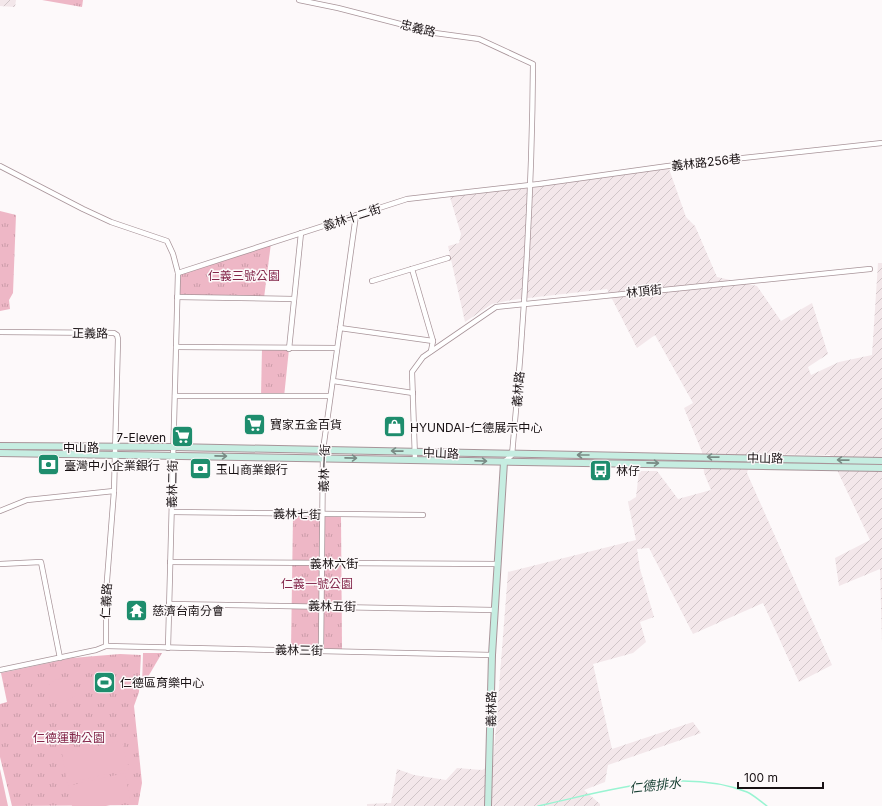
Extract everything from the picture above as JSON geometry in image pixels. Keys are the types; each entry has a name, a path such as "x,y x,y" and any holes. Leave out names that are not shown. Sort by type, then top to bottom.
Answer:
{"main road":[{"name":"中山路","path":"0,446 173,447 512,455 882,461"},
{"name":"中山路","path":"0,453 882,468"},
{"name":"義林路","path":"488,806 494,610 504,462"}],"street":[{"name":"忠義路","path":"300,0 338,8 435,33 479,39 533,64"},
{"name":"義林路","path":"512,455 524,303 531,184 533,64"},
{"name":"義林路256巷","path":"531,184 668,166 882,143"},
{"name":"義林二街","path":"0,166 111,222 167,241 173,254 178,273 168,648"},
{"name":"義林十二街","path":"178,273 407,199 531,184"},
{"name":"義林一街","path":"321,651 323,514 322,458 356,215"},
{"path":"289,349 301,233"},
{"path":"372,281 448,258"},
{"path":"412,269 433,341 431,351"},
{"name":"林頂街","path":"415,459 412,372 423,357 496,307 870,269"},
{"path":"177,297 294,299"},
{"path":"340,328 433,341"},
{"name":"正義路","path":"0,332 114,333 117,335 115,447"},
{"path":"176,347 289,349 337,348"},
{"path":"333,381 413,393"},
{"path":"174,396 330,396"},
{"name":"仁義路","path":"106,646 106,593 114,491 115,447"},
{"path":"504,462 512,455"},
{"path":"0,511 10,509 27,500 114,491"},
{"name":"義林七街","path":"172,512 423,515"},
{"path":"0,564 41,562 60,658"},
{"name":"義林六街","path":"170,562 498,564"},
{"name":"義林五街","path":"169,604 494,610"},
{"path":"0,670 96,650 106,646"},
{"name":"義林三街","path":"106,646 492,655"}],"shaded area":[{"path":"0,0 16,0 15,7 0,6"},
{"path":"668,166 686,217 695,226 717,277 757,286 781,321 812,303 828,354 808,367 811,375 839,362 872,355 878,263 882,263 882,643 880,569 839,586 835,558 870,540 830,455 752,454 747,473 832,665 799,682 763,603 693,634 649,548 637,549 640,569 654,617 640,622 646,642 633,653 593,664 612,749 693,722 701,733 608,765 605,782 584,790 600,804 600,806 367,806 367,804 391,803 397,769 414,775 446,780 457,768 482,770 493,764 508,572 636,540 628,502 636,497 639,471 657,471 678,499 711,490 704,473 702,452 684,408 693,403 655,335 637,348 607,289 511,300 492,304 465,322 448,246 459,243 461,234 449,194"}],"green space":[{"path":"42,0 83,0 82,7"},
{"path":"0,211 16,215 13,293 9,300 10,309 0,311"},
{"name":"仁義三號公園","path":"271,243 264,298 177,297 178,273"},
{"path":"262,348 289,349 284,397 261,397"},
{"name":"仁義一號公園","path":"293,516 341,517 342,649 291,649"},
{"path":"143,653 162,653 142,687"},
{"name":"仁德運動公園","path":"120,654 141,655 139,692 134,706 142,783 138,805 12,806 0,757 0,704 7,702 1,673 72,658"},
{"path":"64,678 73,681 76,695 63,703 50,700 47,686 55,680"},
{"path":"122,741 129,769 67,783 62,753"},
{"path":"0,769 8,806 0,806"},
{"path":"125,773 130,800 106,806 72,806 68,786"}],"waterway":[{"name":"仁德排水","path":"538,806 642,784 669,781 696,781 722,785 747,792 767,806"}],"place":[{"name":"寶家五金百貨","path":"255,424"},
{"name":"HYUNDAI-仁德展示中心","path":"395,427"},
{"name":"7-Eleven","path":"182,437"},
{"name":"臺灣中小企業銀行","path":"49,465"},
{"name":"玉山商業銀行","path":"200,469"},
{"name":"林仔","path":"601,470"},
{"name":"慈濟台南分會","path":"137,610"},
{"name":"仁德區育樂中心","path":"104,682"}]}
